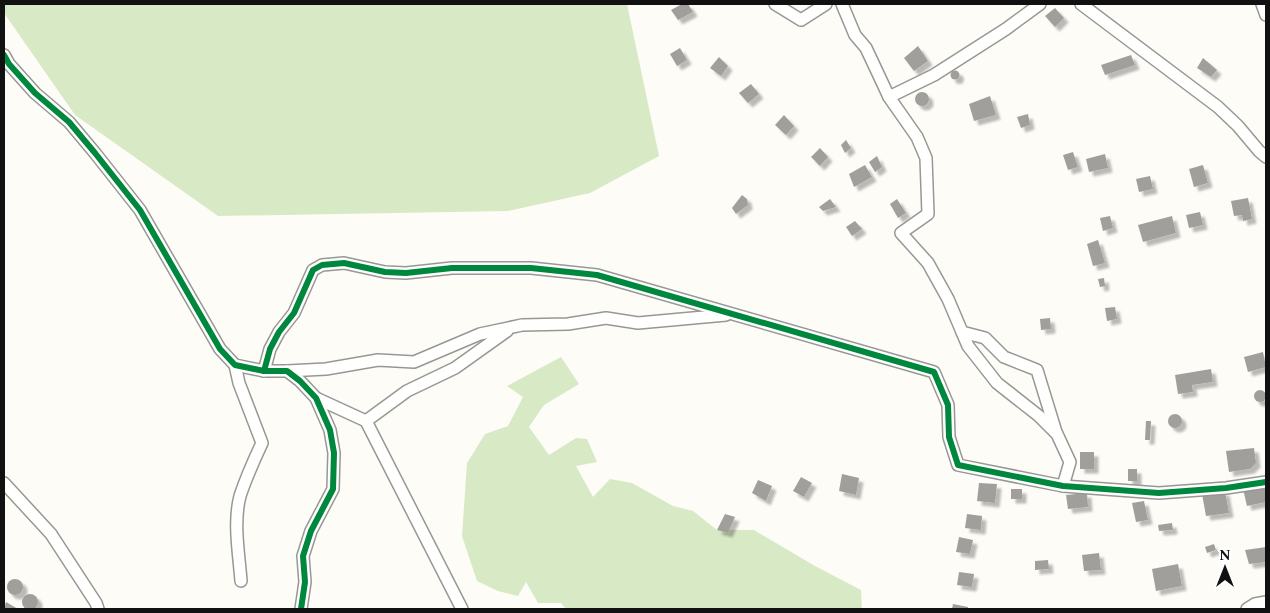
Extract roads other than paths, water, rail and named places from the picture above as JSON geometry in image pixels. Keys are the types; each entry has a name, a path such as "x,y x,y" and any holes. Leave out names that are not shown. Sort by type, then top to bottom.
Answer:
{"street":[{"path":"776,4 801,20 826,4"},
{"path":"842,4 855,35 866,48 889,97 918,136 926,158 928,214 901,233 928,263 948,299 968,346 997,383 1039,416 1057,434"},
{"path":"889,97 934,75 1006,29 1040,4"},
{"path":"1080,4 1218,107 1266,157"},
{"path":"1262,4 1266,15"},
{"path":"4,55 9,64 35,93 69,122 140,210 220,349 234,365 262,443 253,461 240,498 237,521 242,581"},
{"path":"264,371 270,349 279,332 294,312 314,270 322,265 344,263 385,272 406,273 452,268 531,268 597,275 934,372 948,406 949,437 958,465 1063,486 1159,493 1226,488 1266,482"},
{"path":"234,365 264,371 287,371 326,369 378,360 414,362 480,334 522,325 568,324 606,318 638,323 734,314"},
{"path":"366,421 407,391 456,368 511,328"},
{"path":"962,332 985,338 1004,357 1037,370 1057,434 1070,462 1063,486"},
{"path":"287,371 300,381 316,398 330,430 334,453 333,490 311,531 303,556 305,582 301,609"},
{"path":"316,398 366,421 462,609"},
{"path":"4,483 51,534 96,602 98,609"},
{"path":"1247,609 1255,604 1266,602"}]}
